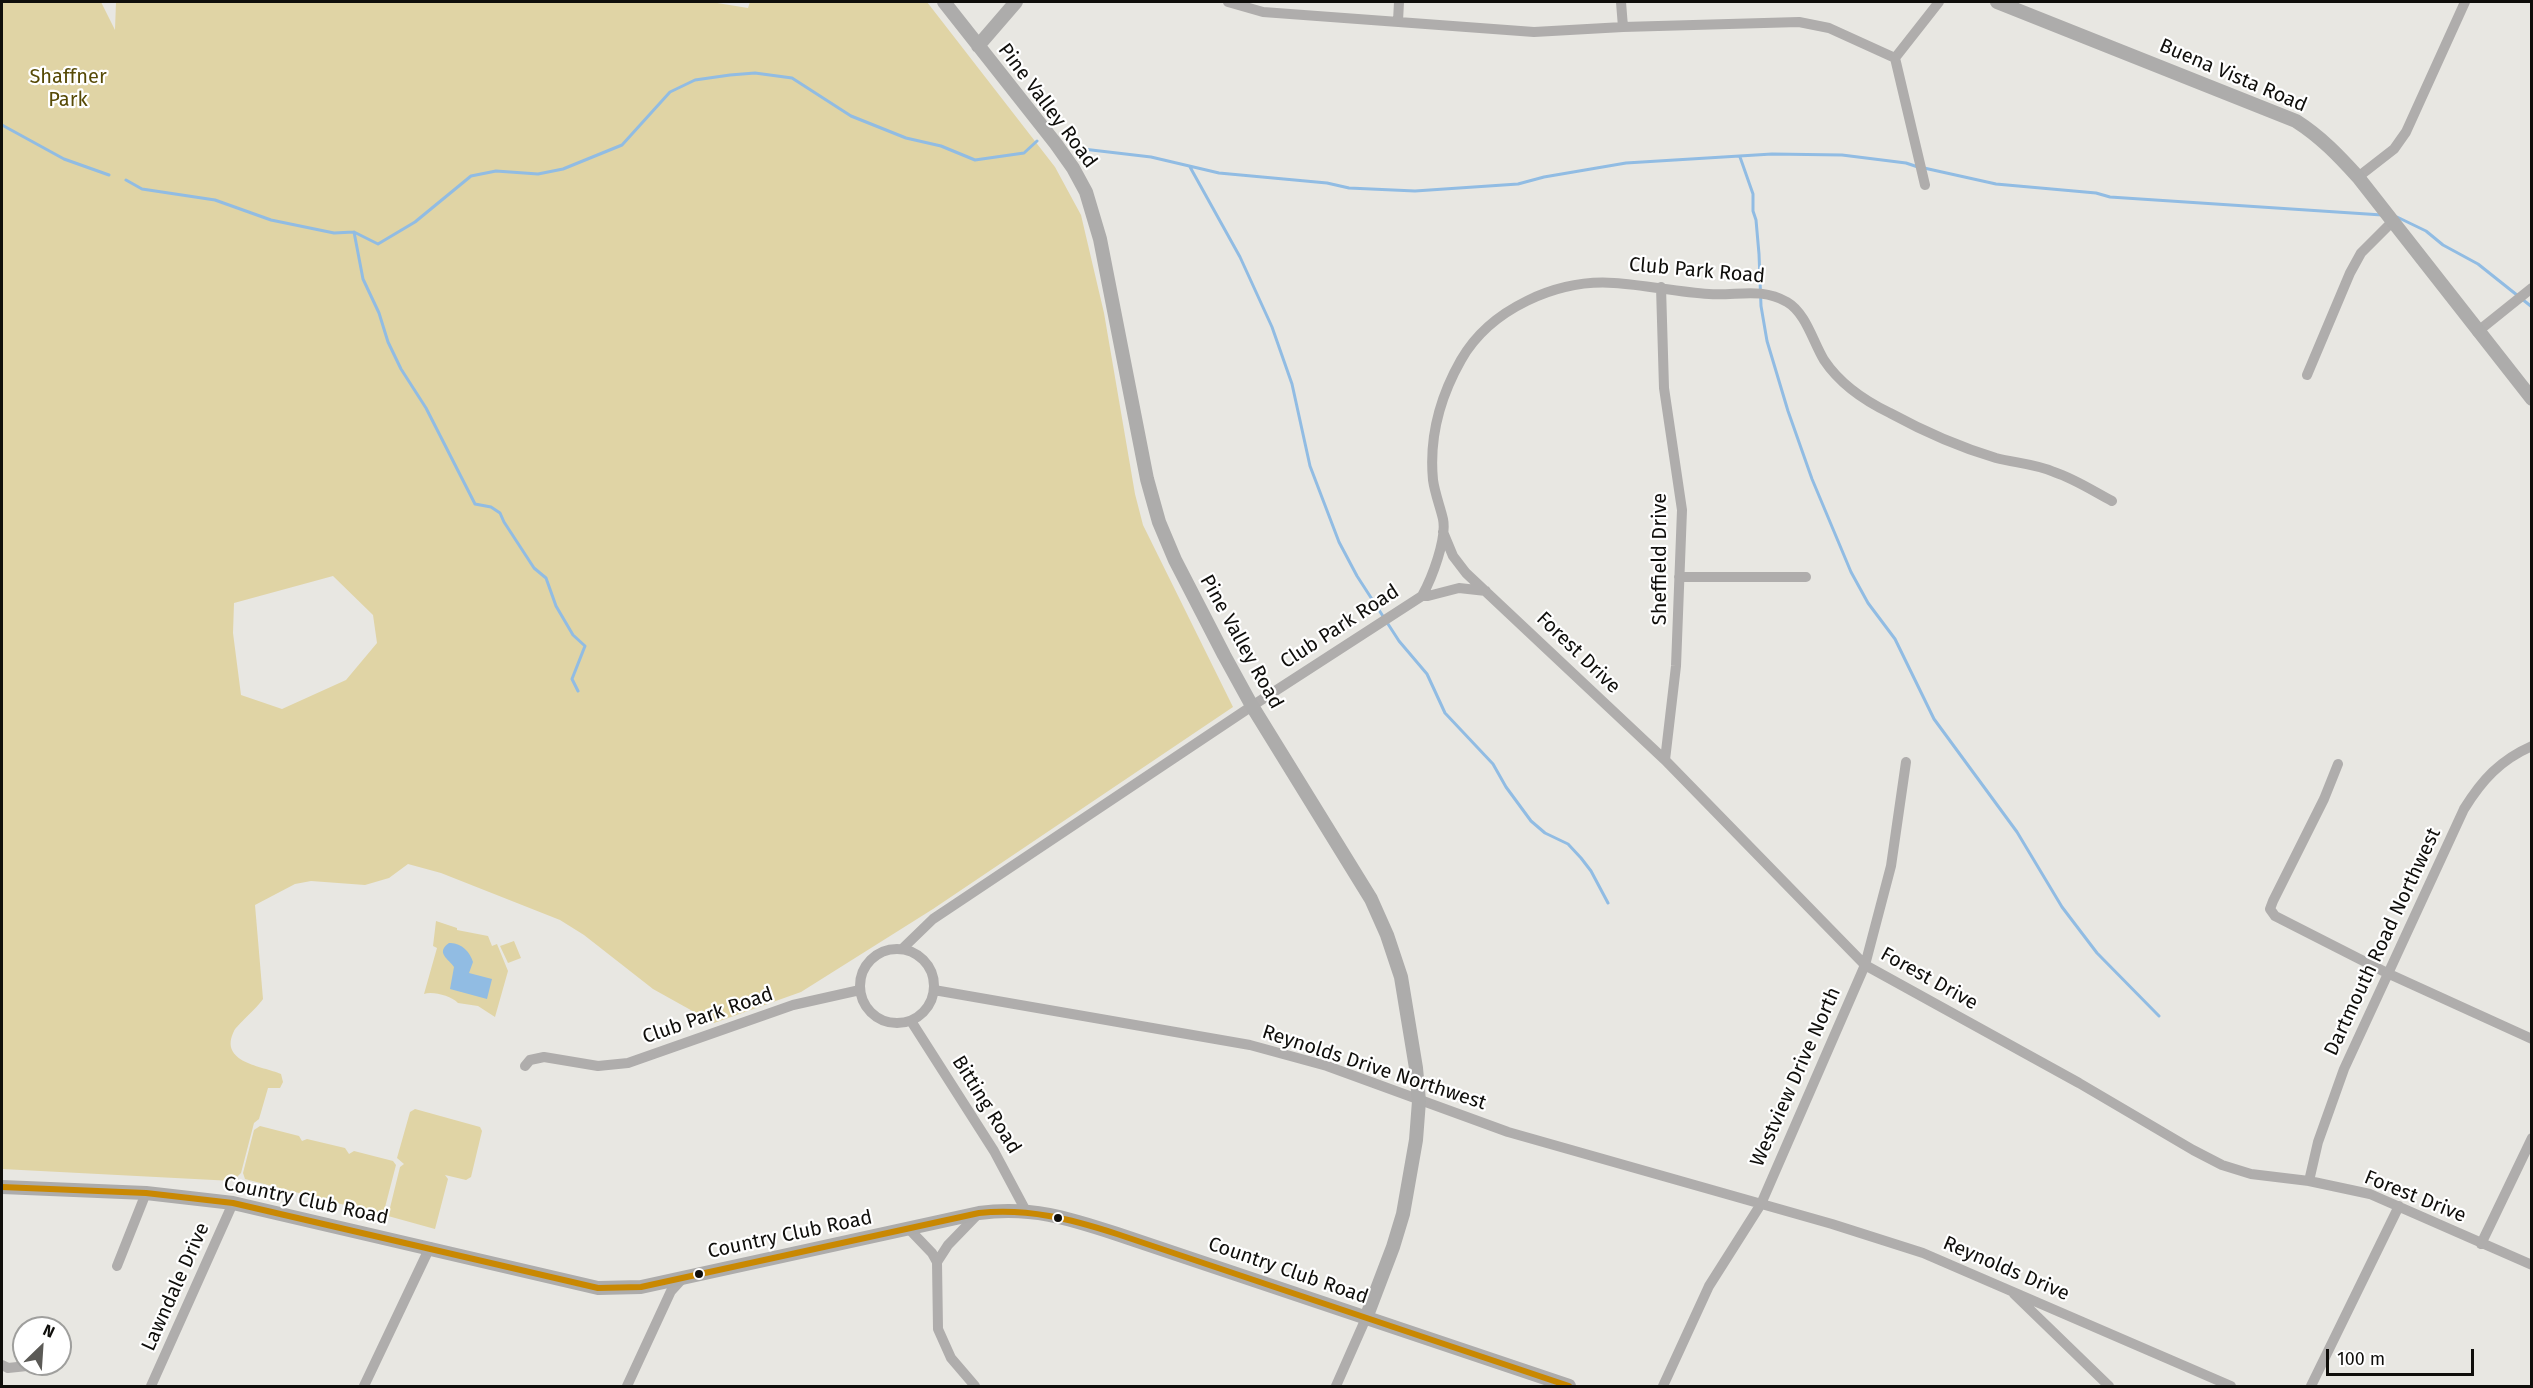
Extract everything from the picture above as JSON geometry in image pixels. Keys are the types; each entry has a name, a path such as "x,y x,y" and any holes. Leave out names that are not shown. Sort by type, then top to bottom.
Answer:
{"street":[{"name":"Pine Valley Road","path":"944,2 1056,144 1086,192 1100,239 1147,479 1159,522 1175,560 1252,706 1371,899 1387,935 1401,977 1419,1101 1415,1150 1403,1214 1366,1318"},
{"path":"978,46 1016,2"},
{"path":"1228,2 1263,12 1534,32 1799,22 1829,28 1896,58"},
{"path":"1398,21 1399,2"},
{"path":"1621,2 1623,27"},
{"path":"1896,58 1940,2"},
{"name":"Buena Vista Road","path":"1997,2 2296,122 2330,146 2358,177 2477,332 2532,399"},
{"path":"2358,177 2394,149 2406,132 2465,2"},
{"path":"1896,58 1925,185"},
{"path":"2307,375 2350,273 2361,254 2392,222"},
{"name":"Club Park Road","path":"902,949 933,919 1252,706 1422,596 1436,567 1443,529 1433,480 1436,426 1443,395 1461,359 1475,340 1497,318 1559,289 1613,282 1710,294 1765,293 1786,301 1799,313 1825,361 1836,376 1868,401 1949,441 1979,452 2053,471 2112,501"},
{"name":"Sheffield Drive","path":"1661,287 1664,388 1682,510 1676,668 1665,760"},
{"path":"2477,332 2532,288"},
{"name":"Forest Drive","path":"1443,529 1445,539 1460,567 1665,760 1865,965 2222,1165 2250,1174 2309,1181 2370,1194 2532,1265"},
{"path":"1679,577 1806,577"},
{"path":"1422,596 1459,588 1486,591"},
{"name":"Dartmouth Road Northwest","path":"2309,1181 2318,1142 2344,1069 2451,835 2472,796 2496,767 2508,757 2532,746"},
{"name":"Westview Drive North","path":"1663,1386 1694,1314 1714,1275 1761,1203 1865,965 1891,866 1906,762"},
{"path":"2338,764 2270,909 2275,916 2304,933 2532,1039"},
{"path":"890,949 902,949 913,952 930,968 934,990 927,1008 911,1021 899,1024 886,1022 875,1017 866,1008 860,990 861,972 868,961 878,953 890,949"},
{"name":"Club Park Road","path":"523,1066 530,1060 543,1057 598,1066 628,1063 794,1005 860,990"},
{"name":"Reynolds Drive Northwest","path":"934,990 1250,1045 1327,1066 1419,1101 1573,1152 1761,1203"},
{"name":"Bitting Road","path":"911,1021 994,1150 1013,1182 1026,1211"},
{"path":"2481,1244 2532,1138"},
{"name":"Country Club Road","path":"2,1187 146,1193 233,1203 430,1247 598,1288 641,1287 979,1213 1003,1210 1026,1211 1068,1218 1569,1386"},
{"path":"117,1266 146,1193"},
{"name":"Lawndale Drive","path":"151,1386 233,1203"},
{"name":"Reynolds Drive","path":"1761,1203 1923,1253 2231,1386"},
{"path":"2311,1386 2399,1206"},
{"path":"975,1386 951,1358 938,1329 938,1262 948,1245 979,1213"},
{"path":"909,1229 938,1262"},
{"path":"364,1386 430,1247"},
{"path":"627,1386 671,1291 682,1279"},
{"path":"2010,1290 2109,1386"},
{"path":"1336,1386 1366,1318"}],"green space":[{"name":"Shaffner Park","path":"2,2 101,2 115,30 116,2 711,2 748,8 750,2 927,2 1055,167 1081,215 1104,313 1135,494 1143,525 1233,707 933,909 801,992 714,1023 653,989 584,935 560,920 441,873 408,864 389,878 365,885 311,881 295,884 255,905 263,999 234,1031 231,1042 232,1050 245,1062 281,1074 283,1082 280,1088 268,1088 259,1119 254,1123 241,1173 233,1181 2,1169","holes":["333,576 373,615 377,643 346,680 282,709 241,695 233,633 234,603"]},
{"path":"436,921 457,928 457,930 488,936 492,946 497,944 508,971 495,1017 478,1006 458,1003 442,995 424,994 437,948 433,946"},
{"path":"514,941 521,958 508,963 500,946"},
{"path":"415,1109 480,1127 482,1131 471,1177 466,1180 445,1175 448,1179 435,1229 388,1216 400,1167 404,1164 397,1158 410,1112"},
{"path":"260,1126 299,1136 302,1141 307,1139 345,1148 349,1154 354,1151 393,1161 396,1165 383,1215 245,1179 243,1173 254,1130"}],"water":[{"path":"449,943 461,946 470,955 473,962 469,973 492,979 487,999 450,989 454,967 443,953"}],"waterway":[{"path":"126,180 142,189 215,200 271,220 334,233 354,232 378,244 415,222 471,176 496,171 538,174 563,169 622,145 670,92 695,80 755,73 792,78 851,116 906,138 941,146 975,160 1024,153 1037,141"},
{"path":"2,125 64,159 109,175"},
{"path":"1083,149 1151,157 1219,173 1327,183 1349,188 1415,191 1518,184 1544,177 1626,163 1772,154 1842,155 1906,163 1918,167"},
{"path":"1740,157 1753,194 1761,306 1767,341 1812,479 1851,572 1868,603 1895,639 1934,719 2017,832 2062,907 2097,953 2159,1016"},
{"path":"1190,167 1240,257 1272,327 1292,384 1310,466 1339,542 1357,576 1399,641 1427,674 1445,713 1493,764 1506,787 1531,821 1545,833 1568,844 1581,858 1591,871 1608,903"},
{"path":"1924,168 1996,184 2096,193 2110,197 2382,215"},
{"path":"2397,217 2426,231 2443,245 2478,264 2532,307"},
{"path":"354,232 363,279 379,313 388,342 401,369 426,408 475,504 491,507 500,513 534,568 546,578 556,606 573,635 585,646 572,679 578,691"}],"transit line":[{"path":"2,1187 146,1193 233,1203 598,1288 641,1287 979,1213 1032,1213 1066,1219 1117,1234 1569,1386"}]}
